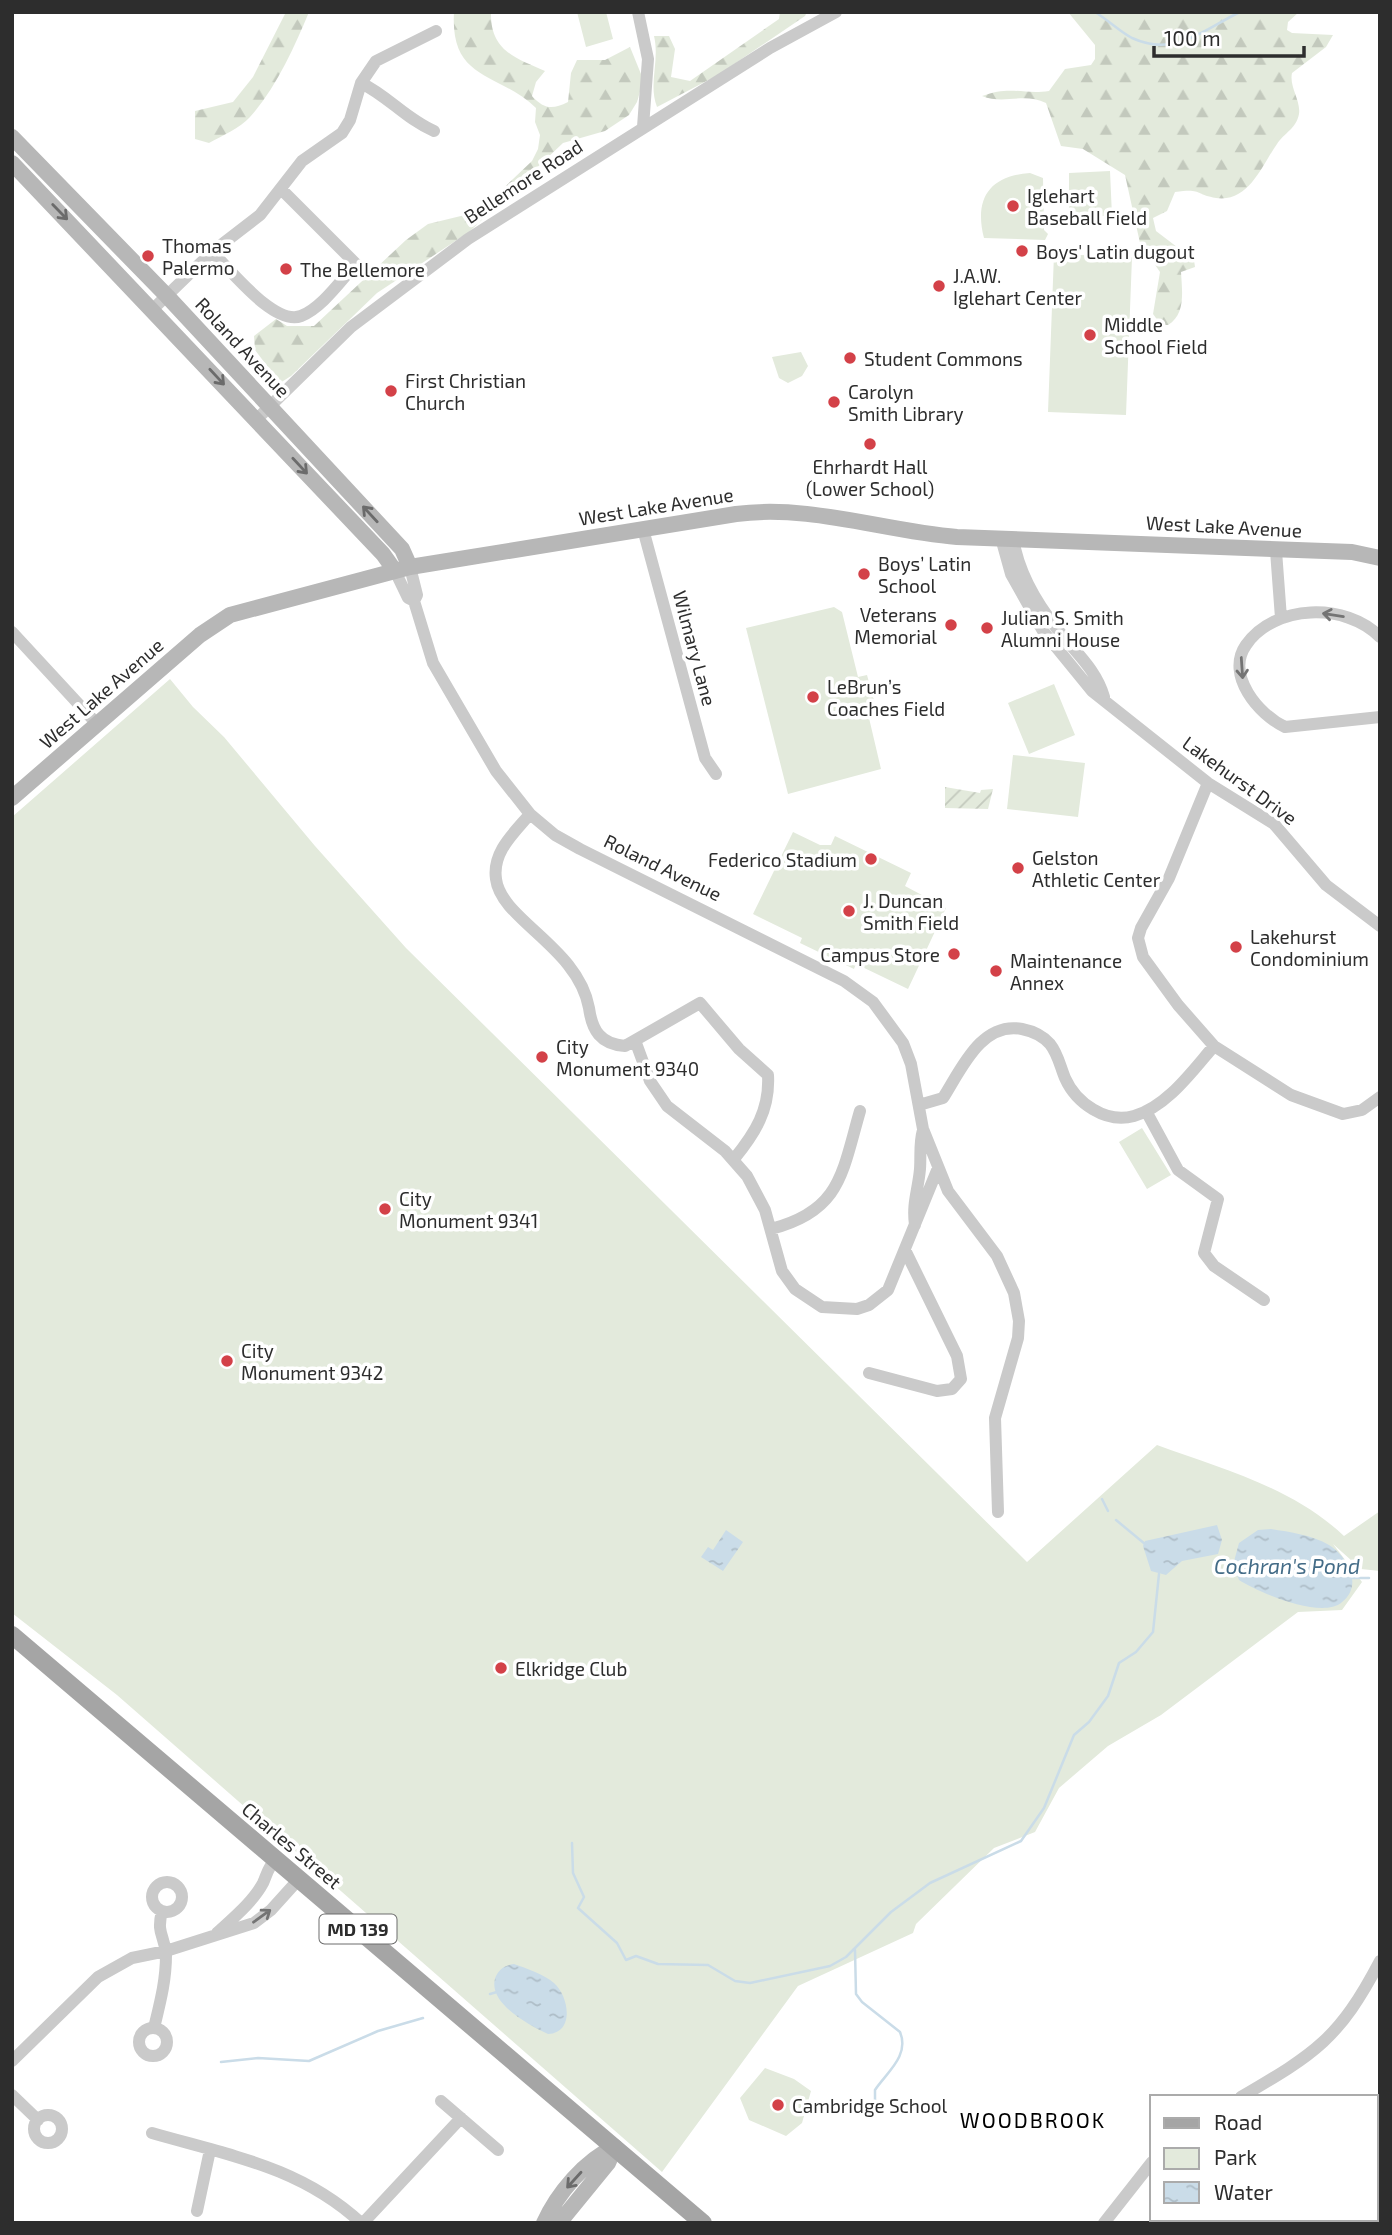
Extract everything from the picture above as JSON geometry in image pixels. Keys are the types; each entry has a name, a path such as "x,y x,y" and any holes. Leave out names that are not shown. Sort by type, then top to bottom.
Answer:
{"main road":[{"name":"Charles Street","path":"12,1635 704,2223"}],"street":[{"path":"638,12 648,59 643,127"},
{"name":"Bellemore Road","path":"257,419 351,327 498,218 769,48 836,12"},
{"path":"153,309 212,252 260,215 308,155 342,133 349,120 360,83 370,68 384,55 436,31"},
{"path":"360,83 380,92 416,124 434,131"},
{"name":"Roland Avenue","path":"12,137 167,296 402,549 402,570"},
{"name":"Roland Avenue","path":"12,163 383,554 402,570 417,595 414,601 433,663 496,771 530,814 555,835 580,849 856,988 882,1013 903,1043 911,1064 923,1129"},
{"path":"212,252 273,312 294,317 310,311 356,264 281,189"},
{"name":"West Lake Avenue","path":"12,798 218,621 262,605 402,570 759,511 791,510 909,533 1276,551 1352,552 1380,558"},
{"name":"Wilmary Lane","path":"643,529 705,758 716,774"},
{"name":"Lakehurst Drive","path":"1007,538 1011,574 1043,631 1092,691 1104,697 1208,783 1274,824 1326,885 1380,926"},
{"path":"1276,551 1281,618"},
{"path":"1380,637 1360,622 1335,614 1311,612 1281,618 1255,636 1241,656 1246,691 1263,713 1285,727 1380,717"},
{"path":"12,632 97,724"},
{"path":"1208,783 1169,878 1148,911 1138,938 1143,957 1214,1046 1292,1095 1343,1114 1362,1110 1380,1097"},
{"path":"530,814 498,855 496,881 506,901 576,973 586,996 596,1033 608,1042 625,1046 700,1003 739,1049 768,1075 767,1106 760,1122 734,1159"},
{"path":"919,1105 943,1098 982,1041 1004,1029 1029,1031 1049,1043 1069,1086 1079,1100 1094,1110 1120,1117 1146,1111 1173,1091 1214,1046"},
{"path":"636,1042 650,1082 667,1106 734,1159 757,1192 787,1280 804,1297 835,1310 857,1309 880,1298 894,1280 938,1168"},
{"path":"771,1229 803,1220 824,1203 844,1166 860,1111"},
{"path":"1146,1111 1178,1170 1218,1199 1204,1253 1214,1266 1264,1300"},
{"path":"923,1129 938,1168 964,1215 1003,1265 1017,1306 1017,1338 995,1418 998,1511"},
{"path":"915,1226 912,1203 918,1185 919,1145 923,1129"},
{"path":"869,1373 937,1391 952,1389 961,1379 957,1356 905,1250"},
{"path":"214,1936 257,1891 266,1870 276,1859"},
{"path":"12,2061 98,1977 132,1958 166,1951 254,1923 271,1910 299,1879"},
{"path":"155,2028 165,1985 166,1951 158,1931 162,1912"},
{"path":"1260,2092 1331,2036 1358,2002 1380,1961"},
{"path":"12,2095 38,2120"},
{"path":"441,2101 498,2150"},
{"path":"152,2133 274,2168 331,2197 362,2223 461,2118"},
{"path":"544,2223 567,2188 598,2155 615,2147"},
{"path":"559,2223 608,2163 615,2147"},
{"path":"197,2211 210,2150"},
{"path":"1104,2223 1150,2165"}],"green space":[{"path":"286,12 309,12 284,67 259,106 241,125 209,143 195,139 195,111 233,102 253,77"},
{"path":"454,12 491,12 495,36 500,44 515,57 545,71 536,82 532,96 548,107 568,102 571,73 577,60 605,60 630,47 641,74 637,102 629,115 605,131 563,143 469,232 377,293 291,376 280,383 255,350 254,336 276,319 287,326 314,326 406,240 428,224 469,214 492,199 532,161 538,149 540,135 535,122 536,108 468,63 460,51 455,34"},
{"path":"577,12 606,12 613,39 586,47"},
{"path":"780,12 807,12 805,16 718,75 657,107 654,90 654,36 669,36 675,49 671,77 690,81 779,19"},
{"path":"1068,12 1299,12 1288,22 1287,30 1292,33 1333,35 1326,47 1292,73 1299,114 1293,127 1280,140 1246,189 1227,198 1216,198 1194,191 1175,192 1167,211 1153,218 1156,231 1194,260 1195,267 1181,272 1180,308 1178,315 1168,325 1161,325 1153,314 1160,272 1140,243 1125,175 1083,149 1061,146 1046,103 1030,99 982,96 1001,91 1049,91 1065,69 1091,65 1095,59 1095,45"},
{"path":"1110,171 1112,216 1069,216 1069,173"},
{"name":"Iglehart Baseball Field","path":"1030,173 1043,178 1044,230 1048,234 1045,240 984,238 981,212 988,192 1004,179"},
{"name":"Middle School Field","path":"1054,254 1132,257 1126,415 1048,412"},
{"path":"801,352 808,366 802,376 788,383 779,378 772,357"},
{"name":"LeBrun’s Coaches Field","path":"834,607 842,612 858,677 867,675 878,715 869,718 881,769 788,794 746,628"},
{"name":"Elkridge Club","path":"170,679 193,707 224,737 315,846 406,948 1027,1562 1157,1445 1231,1471 1279,1492 1302,1504 1344,1536 1380,1511 1380,1571 1361,1569 1333,1544 1362,1582 1342,1610 1298,1612 1161,1715 1108,1746 1059,1788 1035,1832 994,1848 916,1924 913,1933 798,1986 662,2172 117,1695 12,1613 12,817"},
{"path":"1054,684 1075,735 1029,754 1008,703"},
{"path":"1013,755 1085,763 1078,817 1007,809"},
{"path":"50,787 60,787 12,841 12,822"},
{"path":"945,787 980,793 981,790 993,789 988,809 945,808"},
{"name":"J. Duncan Smith Field","path":"793,832 820,845 831,845 835,836 911,873 905,886 946,908 908,989 856,964 854,969 800,943 802,938 753,914"},
{"path":"1142,1128 1171,1175 1147,1189 1119,1142"},
{"path":"765,2068 794,2079 811,2091 802,2123 786,2136 749,2120 740,2098"}],"water":[{"path":"1217,1525 1222,1540 1218,1554 1182,1561 1166,1575 1151,1571 1143,1546 1145,1541"},
{"name":"Cochran's Pond","path":"1271,1529 1301,1534 1336,1550 1351,1572 1352,1588 1348,1596 1331,1607 1305,1606 1274,1597 1239,1580 1233,1565 1239,1543 1258,1530"},
{"path":"726,1530 743,1542 723,1571 701,1557 708,1547 713,1550"},
{"path":"514,1964 546,1977 559,1989 567,2013 566,2021 557,2032 548,2034 530,2025 511,2011 497,1995 494,1986 496,1976 504,1967"}],"waterway":[{"path":"1095,12 1132,38 1162,45 1189,39 1240,12"},
{"path":"1102,1499 1108,1511"},
{"path":"1116,1520 1145,1544"},
{"path":"572,1843 573,1873 584,1897 578,1908 617,1943 626,1960 636,1956 658,1964 708,1965 735,1981 750,1983 830,1966 846,1957 891,1912 930,1883 1021,1841 1044,1808 1074,1735 1089,1722 1108,1696 1119,1663 1136,1652 1153,1632 1159,1574"},
{"path":"1351,1578 1369,1578"},
{"path":"855,1950 856,1994 862,2002 900,2032 902,2041 899,2056 875,2090 875,2108"},
{"path":"490,1994 497,1992"},
{"path":"221,2062 258,2058 309,2061 378,2031 423,2018"}],"place":[{"name":"Iglehart Baseball Field","path":"1013,206"},
{"name":"Boys' Latin dugout","path":"1022,251"},
{"name":"Thomas Palermo","path":"148,256"},
{"name":"The Bellemore","path":"286,269"},
{"name":"J.A.W. Iglehart Center","path":"939,286"},
{"name":"Middle School Field","path":"1090,335"},
{"name":"Student Commons","path":"850,358"},
{"name":"First Christian Church","path":"391,391"},
{"name":"Carolyn Smith Library","path":"834,402"},
{"name":"Ehrhardt Hall (Lower School)","path":"870,444"},
{"name":"Boys’ Latin School","path":"864,574"},
{"name":"Veterans Memorial","path":"951,625"},
{"name":"Julian S. Smith Alumni House","path":"987,628"},
{"name":"LeBrun’s Coaches Field","path":"813,697"},
{"name":"Federico Stadium","path":"871,859"},
{"name":"Gelston Athletic Center","path":"1018,868"},
{"name":"J. Duncan Smith Field","path":"849,911"},
{"name":"Lakehurst Condominium","path":"1236,947"},
{"name":"Campus Store","path":"954,954"},
{"name":"Maintenance Annex","path":"996,971"},
{"name":"City Monument 9340","path":"542,1057"},
{"name":"City Monument 9341","path":"385,1209"},
{"name":"City Monument 9342","path":"227,1361"},
{"name":"Elkridge Club","path":"501,1668"},
{"name":"Cambridge School","path":"778,2105"}],"district":[{"name":"WOODBROOK","path":"1033,2119"}]}
